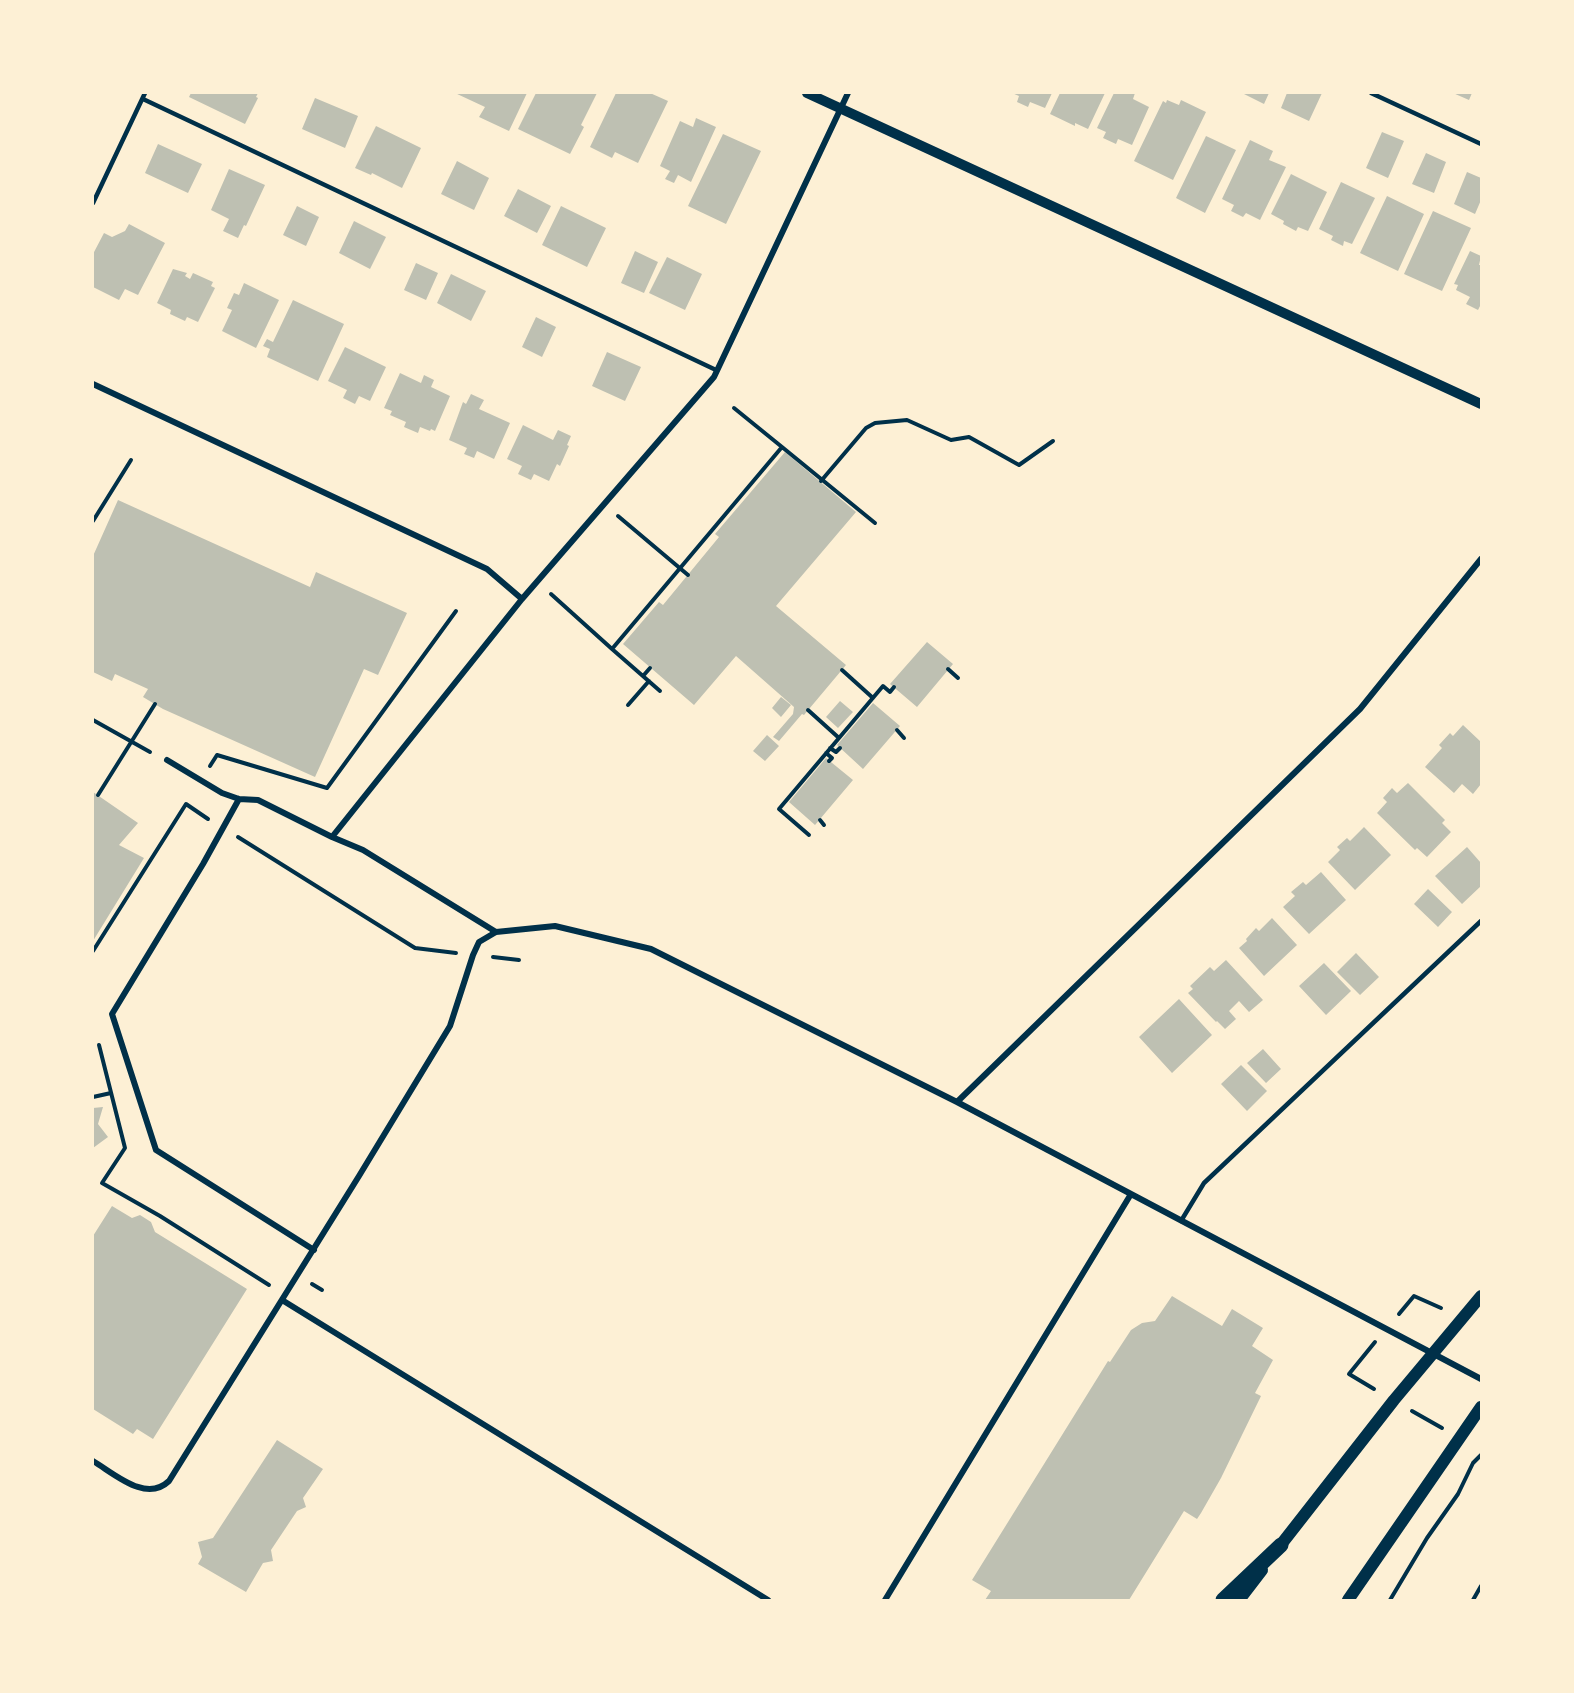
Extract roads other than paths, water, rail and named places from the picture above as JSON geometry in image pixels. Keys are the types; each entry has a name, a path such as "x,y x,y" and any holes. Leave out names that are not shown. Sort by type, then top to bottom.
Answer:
{"main road":[{"path":"1239,1600 1387,1409 1481,1296"},
{"path":"1348,1600 1481,1407"},
{"path":"1224,1600 1281,1545"}],"street":[{"path":"807,93 1481,404"},
{"path":"332,837 536,582 714,377 848,93"},
{"path":"93,384 487,569 522,599"},
{"path":"957,1102 1360,709 1481,559"},
{"path":"167,760 222,793 239,799 258,800 363,850 496,932"},
{"path":"239,799 112,1014 156,1150 314,1250"},
{"path":"93,1461 138,1487 156,1490 169,1480 314,1250 450,1026 479,942 496,932 555,926 651,948 957,1102 1481,1378"},
{"path":"885,1600 1131,1194"},
{"path":"282,1300 768,1600"}],"lane":[{"path":"93,203 145,93"},
{"path":"1371,93 1481,144"},
{"path":"143,99 716,370"},
{"path":"1180,1221 1204,1183 1481,921"}]}
